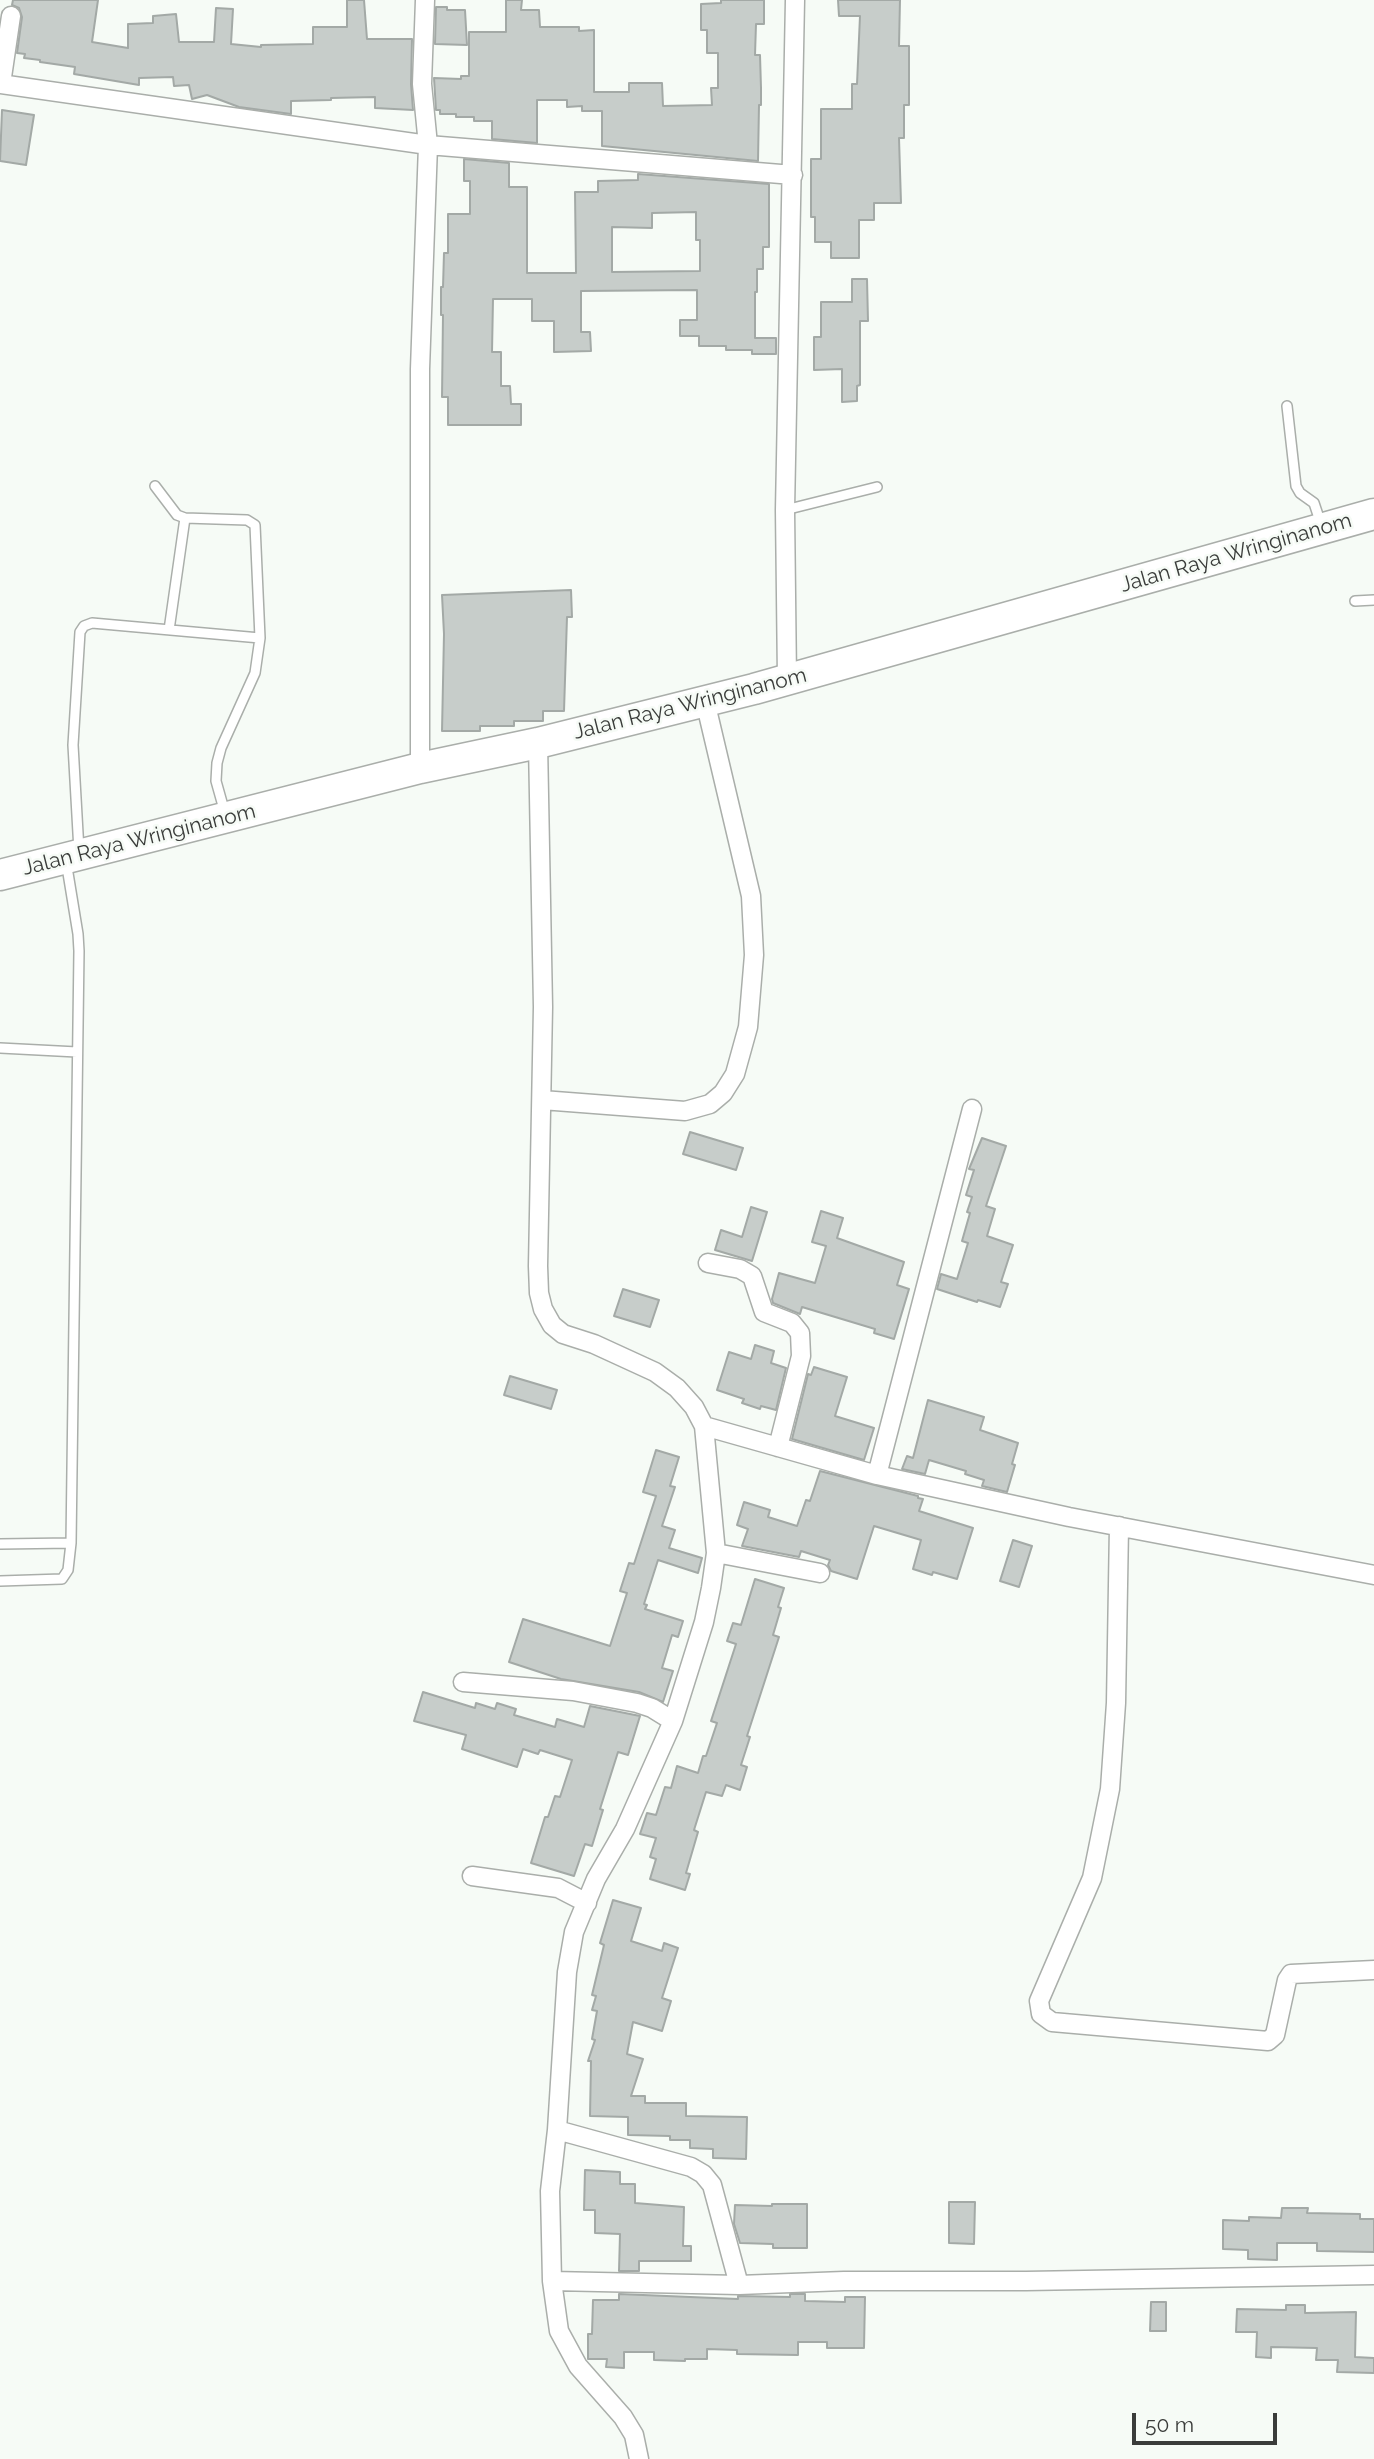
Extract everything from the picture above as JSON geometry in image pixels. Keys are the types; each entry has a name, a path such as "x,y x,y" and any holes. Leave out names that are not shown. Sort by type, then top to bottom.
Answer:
{"main road":[{"name":"Jalan Raya Wringinanom","path":"0,875 420,768 538,743 787,680 1374,514"}],"street":[{"path":"420,768 419,369 428,145 422,84 425,0"},
{"path":"787,680 785,510 795,0"},
{"path":"11,16 0,84 428,145 793,175"},
{"path":"542,1100 685,1111 710,1104 723,1093 735,1074 748,1027 754,955 751,896 705,701"},
{"path":"538,743 543,1007 539,1293 543,1309 552,1325 563,1334 594,1344 655,1372 677,1388 694,1407 704,1426 716,1553 704,1622 673,1721 625,1829 596,1879 574,1932 567,1972 557,2130 550,2191 552,2281 559,2331 578,2366 623,2417 634,2435 639,2459"},
{"path":"877,1475 972,1109"},
{"path":"708,1262 740,1269 752,1276 764,1312 792,1322 800,1333 801,1356 778,1447"},
{"path":"704,1426 877,1475 1119,1526 1374,1575"},
{"path":"1119,1526 1116,1703 1110,1789 1092,1878 1039,2001 1041,2014 1052,2022 1268,2041 1275,2035 1287,1980 1291,1974 1374,1970"},
{"path":"716,1553 820,1573"},
{"path":"463,1682 586,1693 645,1705 673,1721"},
{"path":"472,1876 558,1888 587,1903"},
{"path":"557,2130 691,2167 703,2174 712,2185 739,2285"},
{"path":"552,2281 739,2285 844,2281 1026,2281 1374,2274"}],"lane":[{"path":"1287,406 1296,486 1300,494 1314,503 1322,528"},
{"path":"155,486 171,509 185,518 247,520 255,526 260,638 255,673 221,748 217,763 216,781 226,818"},
{"path":"785,510 877,487"},
{"path":"169,630 185,518"},
{"path":"1354,601 1374,600"},
{"path":"0,1581 62,1579 68,1570 71,1543 78,934 72,897 73,745 80,632 84,626 92,623 260,638"},
{"path":"0,1048 77,1052"},
{"path":"0,1544 71,1543"}],"building":[{"path":"13,0 98,0 92,42 128,48 128,24 153,23 153,16 176,14 179,42 214,42 216,8 233,9 231,44 261,47 313,44 313,27 347,27 347,0 364,0 367,39 412,39 413,110 375,108 375,97 331,98 291,101 291,114 239,107 207,95 192,99 189,85 174,86 173,77 139,78 139,85 74,74 75,67 40,62 24,58 25,54 17,53 22,17 19,8 12,5"},
{"path":"506,0 522,0 521,10 539,10 540,27 579,27 579,31 594,30 594,92 629,92 629,83 662,83 663,106 712,105 711,88 718,88 718,53 707,53 707,30 701,30 701,4 721,3 721,0 764,0 764,24 756,24 755,55 760,55 761,88 758,161 602,146 602,111 582,111 582,106 567,107 567,100 537,100 537,143 492,139 492,121 474,121 474,117 440,114 440,110 436,110 434,78 461,79 461,76 469,76 469,32 506,32"},
{"path":"838,0 900,0 899,46 909,46 909,105 904,105 904,138 899,138 901,203 874,203 874,220 859,220 859,258 831,258 831,242 815,242 815,217 811,217 811,159 821,159 821,109 852,109 852,84 857,84 860,16 839,16"},
{"path":"436,7 465,10 467,45 435,44"},
{"path":"2,110 34,115 26,165 0,161"},
{"path":"464,159 509,163 509,187 527,187 527,273 576,273 575,192 598,192 598,181 638,180 638,174 769,184 769,247 763,247 763,269 757,269 755,338 776,338 776,354 726,350 726,346 699,346 699,336 680,336 680,320 697,320 697,290 581,291 581,332 590,332 591,351 554,352 554,321 532,321 532,299 493,299 492,352 501,352 501,386 510,386 511,404 521,404 521,425 448,425 448,397 442,397 441,287 444,253 448,253 448,214 470,214 470,181 464,181","holes":["696,212 696,240 700,240 700,271 612,272 612,227 652,228 652,213"]},
{"path":"852,279 867,279 868,321 860,321 860,385 857,386 857,401 842,402 842,369 814,370 814,337 821,337 821,302 852,302"},
{"path":"571,590 572,617 567,617 564,711 543,711 543,721 514,721 514,726 480,726 480,731 442,731 442,595"},
{"path":"690,1132 743,1148 736,1170 683,1154"},
{"path":"982,1138 1006,1146 986,1206 995,1209 987,1236 1013,1245 1001,1282 1008,1284 1000,1307 937,1289 941,1274 957,1279 968,1243 962,1241 972,1197 966,1195 974,1170 969,1169"},
{"path":"751,1207 767,1212 752,1261 715,1250 721,1230 742,1237"},
{"path":"821,1211 843,1218 837,1238 904,1262 897,1285 909,1289 894,1339 874,1333 875,1329 802,1307 800,1314 773,1303 779,1273 815,1283 826,1246 812,1242"},
{"path":"623,1289 659,1300 650,1327 614,1316"},
{"path":"755,1345 774,1351 771,1363 786,1368 776,1410 761,1406 760,1409 742,1403 744,1399 717,1390 729,1352 751,1359"},
{"path":"814,1367 847,1377 835,1416 874,1428 864,1460 792,1439 808,1374 811,1375"},
{"path":"510,1376 557,1390 551,1409 504,1395"},
{"path":"928,1400 984,1417 980,1430 1018,1443 1007,1492 982,1486 984,1480 965,1474 966,1471 929,1460 925,1474 902,1469 907,1456 913,1458"},
{"path":"656,1450 679,1457 670,1486 675,1487 662,1526 675,1530 669,1548 702,1558 698,1573 658,1560 644,1604 647,1605 645,1609 683,1621 678,1637 672,1635 662,1668 673,1671 663,1702 639,1692 561,1679 509,1662 523,1619 610,1646 627,1593 620,1591 629,1563 634,1564 656,1496 643,1492"},
{"path":"820,1471 918,1496 923,1499 919,1511 973,1528 957,1579 913,1569 921,1540 874,1526 857,1579 831,1571 828,1565 830,1560 801,1551 799,1557 742,1546 748,1529 737,1525 744,1502 770,1510 768,1517 797,1526 806,1500 810,1501"},
{"path":"1013,1540 1032,1546 1019,1587 1000,1581"},
{"path":"755,1579 784,1588 773,1635 779,1637 747,1736 750,1737 741,1765 747,1767 740,1790 726,1785 722,1796 706,1792 694,1830 698,1832 686,1873 690,1874 685,1890 650,1879 656,1859 650,1857 656,1838 640,1834 647,1813 656,1815 665,1787 671,1788 677,1766 698,1773 703,1756 706,1756 717,1723 711,1721 736,1644 727,1641 733,1623 741,1625"},
{"path":"423,1692 475,1708 476,1703 495,1709 497,1703 516,1709 514,1715 555,1727 557,1719 584,1727 590,1706 640,1716 628,1755 618,1752 600,1809 603,1810 592,1846 585,1844 574,1876 531,1863 545,1817 548,1817 555,1796 560,1797 572,1760 540,1750 538,1754 523,1749 517,1767 462,1749 466,1735 414,1721"},
{"path":"613,1900 641,1908 631,1941 662,1951 664,1943 678,1948 662,1998 671,2001 662,2031 633,2022 627,2054 643,2059 631,2096 645,2096 645,2103 686,2103 686,2116 747,2117 746,2159 713,2158 713,2149 690,2148 690,2140 670,2140 670,2136 628,2135 628,2117 590,2116 591,2061 588,2061 595,2040 592,2039 597,2011 592,2010 596,1996 592,1995 604,1945 600,1943"},
{"path":"585,2170 620,2172 620,2184 635,2184 635,2203 684,2207 683,2246 691,2246 691,2261 639,2261 639,2271 619,2271 620,2234 595,2233 595,2210 584,2210"},
{"path":"949,2202 975,2202 974,2244 949,2243"},
{"path":"807,2204 807,2248 773,2248 773,2244 740,2243 734,2224 735,2205"},
{"path":"1282,2208 1308,2208 1307,2213 1360,2214 1360,2219 1374,2219 1374,2252 1317,2251 1317,2243 1277,2243 1277,2260 1248,2259 1248,2250 1223,2249 1223,2220 1249,2221 1249,2217 1281,2218"},
{"path":"619,2294 738,2299 738,2296 790,2297 790,2294 805,2294 805,2301 845,2302 845,2297 865,2297 864,2348 827,2348 827,2342 798,2342 798,2355 737,2354 737,2350 707,2349 707,2359 685,2361 654,2360 654,2352 624,2352 624,2368 606,2367 607,2359 588,2359 588,2334 592,2334 593,2300 619,2300"},
{"path":"1151,2302 1166,2302 1166,2331 1150,2331"},
{"path":"1286,2305 1305,2305 1305,2313 1356,2312 1355,2357 1374,2358 1374,2373 1337,2372 1338,2360 1316,2360 1317,2348 1271,2347 1271,2358 1256,2357 1257,2332 1236,2332 1237,2309 1286,2310"}]}
